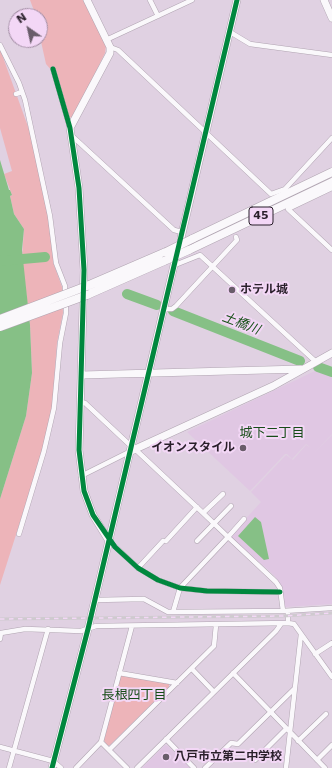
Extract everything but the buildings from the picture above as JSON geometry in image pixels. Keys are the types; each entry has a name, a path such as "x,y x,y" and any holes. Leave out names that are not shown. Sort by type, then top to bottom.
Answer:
{"highway":[{"name":"45","path":"0,318 87,286 166,252 332,172"},
{"name":"45","path":"0,328 87,295 189,250 332,182"}],"street":[{"path":"70,131 110,53 108,44 87,0"},
{"path":"150,0 158,16"},
{"path":"108,44 158,16 192,0"},
{"path":"70,131 181,235 237,0"},
{"path":"324,0 332,18"},
{"path":"230,32 250,44 332,55"},
{"path":"108,44 118,50 271,194 284,190 332,138"},
{"path":"0,45 22,92 43,180 50,216 56,263 65,286 66,313 60,343 54,408 44,451 19,534"},
{"path":"53,69 70,131 79,188 84,270 79,450 84,491 93,515 109,541 138,568 158,580 180,588 207,591 280,592"},
{"path":"16,94 22,92"},
{"path":"332,188 288,209 332,250"},
{"path":"164,309 172,309 176,306 237,240 236,237"},
{"path":"52,764 88,629 175,263 200,255 315,361"},
{"path":"81,476 131,449 273,386 315,361 332,353"},
{"path":"82,375 302,369"},
{"path":"81,402 85,403 131,449 137,451 276,582 288,623"},
{"path":"204,514 223,494"},
{"path":"198,541 231,506"},
{"path":"138,568 197,508"},
{"path":"173,612 180,588 244,519"},
{"path":"95,600 144,599 168,612 285,611 332,608"},
{"path":"0,639 1,633 25,629 81,631 96,626 288,623 294,624 332,677"},
{"path":"137,768 281,624"},
{"path":"109,750 216,644 216,625"},
{"path":"76,768 101,742 132,626"},
{"path":"9,768 48,629"},
{"path":"286,768 288,731 301,634"},
{"path":"315,654 332,643"},
{"path":"192,669 214,692"},
{"path":"119,673 177,683"},
{"path":"233,673 325,768"},
{"path":"205,768 231,742 238,744 294,688"},
{"path":"298,741 326,714"},
{"path":"255,760 288,731"},
{"path":"166,740 194,768"},
{"path":"101,742 127,768"},
{"path":"317,760 332,746"},
{"path":"0,747 14,750 61,768"}],"shaded area":[{"path":"30,0 84,0 106,46 105,53 73,118 69,117 56,70 52,71 46,64 42,48 48,48 48,8 33,8"},
{"path":"0,49 31,135 48,217 54,265 62,287 63,313 57,343 52,408 43,450 0,585 0,499 26,416 32,373 30,325 22,258 24,229 14,214 10,196 12,195 4,174 12,171 0,128"},
{"path":"0,160 9,190 12,195 10,196 14,214 24,229 22,250 30,325 32,373 26,416 0,499"},
{"path":"317,370 332,375 332,434 315,452 332,435 332,604 284,607 282,589 275,576 230,536 261,502 251,492 286,455 293,460 306,445 311,448 306,444 292,459 285,454 250,491 187,432"},
{"path":"255,517 261,522 269,559 264,560 238,536"},
{"path":"122,675 169,684 169,687 110,745 107,746 104,740 120,677"},
{"name":"八戸市立第二中学校","path":"165,745 168,746 190,768 142,768"}],"waterway":[{"name":"土橋川","path":"0,261 45,257"},
{"name":"土橋川","path":"127,294 157,305"},
{"name":"土橋川","path":"173,311 300,361"},
{"name":"土橋川","path":"318,367 332,372"}],"railway":[{"path":"0,619 283,616 332,613"}],"cycle path":[{"path":"52,768 88,629 237,0"},
{"path":"53,69 70,128 79,188 84,270 79,450 84,491 93,515 115,547 138,568 158,580 180,588 207,591 280,592"}],"place":[{"name":"ホテル城","path":"232,290"},
{"name":"イオンスタイル","path":"243,448"},
{"name":"八戸市立第二中学校","path":"166,757"}],"district":[{"name":"城下二丁目","path":"272,434"},
{"name":"長根四丁目","path":"134,696"}]}
